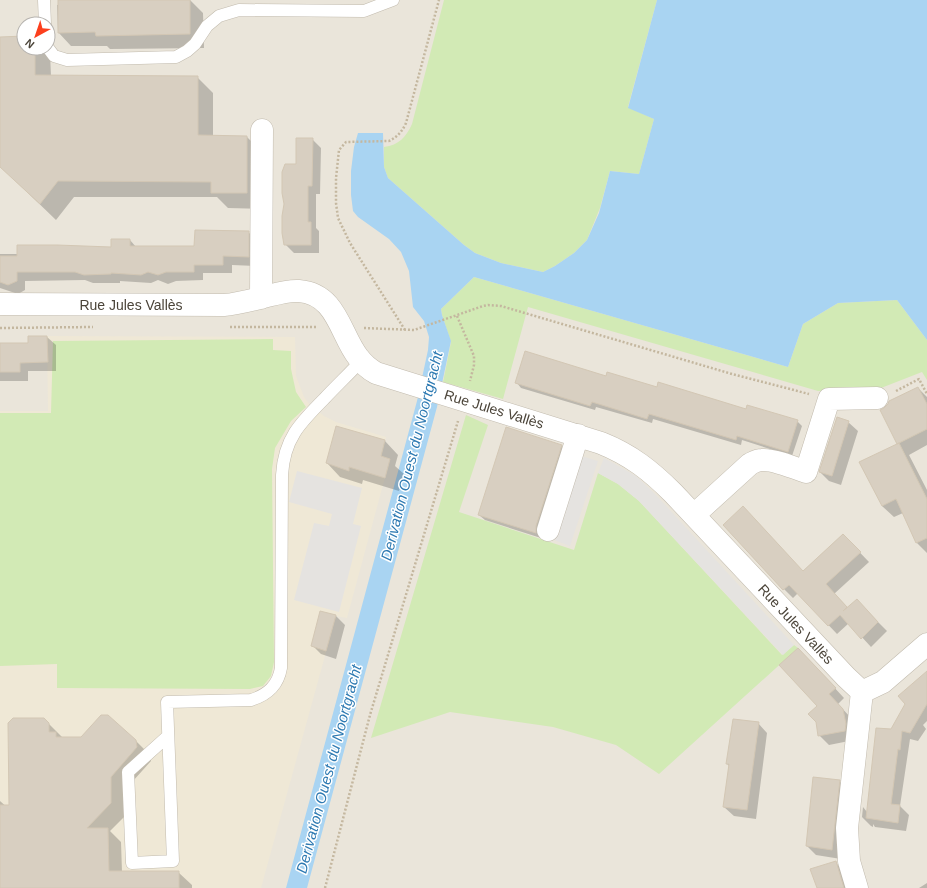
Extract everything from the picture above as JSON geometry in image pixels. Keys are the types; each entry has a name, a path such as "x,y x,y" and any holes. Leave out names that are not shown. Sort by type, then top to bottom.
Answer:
{"street":[{"path":"262,130 262,298"},
{"name":"Rue Jules Vallès","path":"0,304 224,305 262,298 284,292 296,291 308,293 321,299 335,314 354,352 361,361 376,373 578,435 612,447 641,464 659,479 694,515 846,677 862,692"},
{"path":"694,515 755,461 769,461 806,472 829,400 877,398"},
{"path":"548,530 578,435"},
{"path":"857,888 847,850 847,828 862,692 883,682 927,644"}],"lane":[{"path":"44,0 45,16"},
{"path":"54,56 67,60 176,57 187,52 195,44 207,26 220,16 239,10 364,11 393,0"},
{"path":"168,736 128,772 132,863 173,860 167,702 251,700 263,696 268,692 278,678 280,668 283,459 292,437 301,423 361,361"}],"path":[{"path":"405,330 346,237 338,218 336,203 336,178 339,150 346,142 388,141 402,131 406,123 439,0"},
{"path":"414,330 450,319 483,306 501,306 732,374 829,400"},
{"path":"325,888 370,716 458,398 474,365 474,356 458,316"},
{"path":"877,398 896,391 919,379 927,394"}],"shaded area":[{"path":"0,0 927,0 927,888 0,888"},
{"path":"47,336 295,337 296,376 304,397 310,405 324,416 336,422 386,437 381,456 390,459 347,618 336,616 261,888 0,888 0,411 48,411"},
{"path":"581,456 598,461 570,546 554,540"},
{"path":"604,458 636,476 655,494 794,645 783,655 639,501 618,484 598,473"},
{"path":"297,471 362,488 353,524 361,526 339,612 294,600 314,523 329,526 332,514 289,502"}],"green space":[{"path":"444,0 657,0 628,107 654,119 639,174 610,171 600,208 587,240 574,253 543,272 501,263 475,253 388,178 384,167 384,147 401,140 412,124"},
{"path":"474,277 788,367 803,324 838,303 897,300 927,340 927,380 922,372 881,388 818,391 528,307 503,399 443,382 451,342 441,309"},
{"path":"273,339 273,350 291,351 291,369 296,392 306,407 291,421 275,448 272,469 274,662 271,676 263,686 250,689 57,688 57,664 0,666 0,413 51,413 53,341"},
{"path":"466,415 488,425 459,512 574,550 598,473 618,484 639,501 782,655 794,645 798,648 659,774 616,745 553,727 450,712 371,738"}],"water":[{"name":"Derivation Ouest du Noortgracht","path":"657,0 927,0 927,340 897,300 838,303 803,324 788,367 474,277 441,309 451,341 437,407 307,888 286,888 417,401 428,350 429,337 424,321 413,307 409,271 401,252 389,239 358,217 353,211 351,171 354,147 358,133 383,133 384,167 388,178 464,245 475,253 501,263 543,272 574,253 587,240 599,213 610,171 639,174 654,119 628,108"}],"building":[{"path":"58,0 190,0 190,34 96,36 95,32 58,33"},
{"path":"16,36 16,56 35,56 35,75 198,76 198,135 247,136 247,193 211,193 211,182 58,181 40,204 0,167 0,37"},
{"path":"296,138 313,138 312,186 308,186 308,222 311,222 311,245 284,245 282,233 284,204 282,193 282,172 285,164 296,164"},
{"path":"195,230 249,231 249,257 223,256 223,265 194,265 194,272 166,272 158,275 148,272 141,275 111,273 84,275 75,272 17,272 17,281 8,285 0,282 0,256 17,256 17,245 111,247 111,239 130,239 130,246 194,246"},
{"path":"28,336 47,336 48,362 20,363 20,372 0,372 0,343 28,343"},
{"path":"525,351 606,376 607,372 657,387 658,382 746,409 747,405 798,420 788,452 737,436 736,440 649,414 647,419 592,402 590,406 515,383"},
{"path":"918,387 927,404 927,429 897,444 880,410 888,404 889,401"},
{"path":"837,417 849,421 832,476 819,472"},
{"path":"336,426 385,440 381,456 390,459 385,478 349,467 349,471 326,463"},
{"path":"506,427 562,445 536,526 536,533 478,515"},
{"path":"899,443 927,499 927,538 916,543 896,499 882,506 859,462"},
{"path":"743,506 803,571 843,534 861,552 826,584 847,607 843,611 857,599 878,622 861,639 840,615 828,626 789,585 783,590 723,525"},
{"path":"320,611 336,615 326,651 311,646"},
{"path":"798,648 836,688 829,694 843,709 846,724 845,731 818,736 816,722 808,714 817,706 779,665"},
{"path":"927,671 927,704 910,733 902,731 900,750 898,749 891,804 900,805 898,823 866,818 876,728 891,729 905,704 898,696"},
{"path":"101,715 108,715 136,740 137,747 111,777 111,803 87,828 108,828 109,871 179,871 179,888 0,888 0,805 9,805 8,723 13,718 44,718 49,723 49,732 56,732 56,737 81,737"},
{"path":"733,719 759,722 747,810 723,807 729,764 726,764"},
{"path":"813,777 840,780 832,850 806,846"},
{"path":"836,861 844,888 817,888 810,869"}]}
